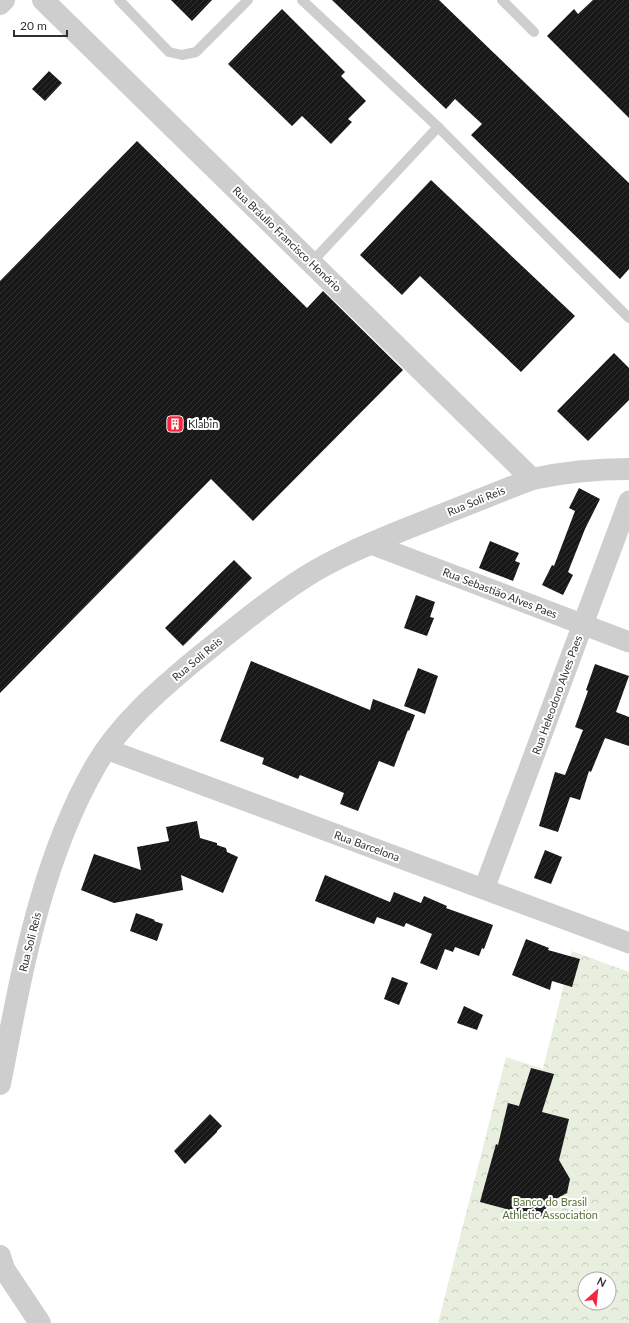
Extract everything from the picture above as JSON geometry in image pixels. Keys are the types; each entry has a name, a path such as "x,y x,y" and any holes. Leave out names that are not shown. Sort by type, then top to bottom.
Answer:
{"street":[{"path":"0,4 4,0"},
{"name":"Rua Bráulio Francisco Honório","path":"43,0 532,479"},
{"name":"Rua Soli Reis","path":"0,1084 17,993 45,886 64,831 80,796 106,749 151,698 224,636 304,578 331,563 371,544 532,479 553,474 583,470 629,469"},
{"name":"Rua Heleodoro Alves Paes","path":"484,889 629,501"},
{"name":"Rua Sebastião Alves Paes","path":"371,544 629,642"},
{"name":"Rua Barcelona","path":"106,749 629,943"},
{"path":"0,1256 4,1269 40,1323"}],"lane":[{"path":"119,0 169,52 182,55 196,52 248,0"},
{"path":"302,0 438,127 629,318"},
{"path":"502,0 534,32"},
{"path":"311,263 438,127"}],"green space":[{"name":"Banco do Brasil Athletic Association","path":"572,951 629,972 629,1323 438,1323 506,1057 543,1069"}],"building":[{"path":"171,0 212,0 192,21"},
{"path":"332,0 439,0 629,183 629,269 620,279 471,135 482,124 455,99 446,109"},
{"path":"593,0 629,0 629,118 547,36 574,9 578,14"},
{"path":"282,9 345,72 341,76 366,101 348,119 352,122 331,144 302,116 292,126 228,64"},
{"path":"49,71 62,83 45,101 32,89"},
{"name":"Klabin","path":"137,141 307,308 323,291 403,370 253,521 211,479 0,693 0,281"},
{"path":"431,180 575,316 521,372 420,276 402,295 360,255"},
{"path":"614,353 629,368 629,400 588,441 557,411"},
{"path":"579,488 600,499 585,529 568,572 573,575 563,595 542,585 552,565 554,566 575,511 569,508"},
{"path":"490,541 519,553 515,561 520,563 513,581 479,568"},
{"path":"234,560 252,578 183,646 165,628"},
{"path":"416,595 435,602 430,617 434,618 427,636 404,628"},
{"path":"251,661 370,710 373,699 415,715 394,767 379,761 358,811 340,804 344,793 300,775 298,779 262,764 264,758 220,741"},
{"path":"595,664 629,676 616,712 629,717 629,746 605,738 591,772 589,771 580,800 570,797 558,832 539,826 555,772 565,775 583,730 575,727 588,691 586,690"},
{"path":"418,668 438,676 425,714 404,706"},
{"path":"197,821 200,838 217,843 217,845 226,848 227,852 238,857 223,893 181,875 183,890 114,903 81,890 94,854 141,870 137,847 169,841 166,827"},
{"path":"545,850 562,857 551,884 534,878"},
{"path":"325,875 390,902 394,892 421,903 424,896 447,906 446,908 493,925 484,949 482,948 479,956 455,947 453,952 445,949 437,970 420,963 432,934 406,923 404,927 377,917 374,924 315,901"},
{"path":"136,913 163,924 157,941 130,931"},
{"path":"526,939 549,948 548,950 580,959 572,987 552,981 550,990 512,975"},
{"path":"392,977 408,983 399,1005 384,999"},
{"path":"464,1006 483,1015 477,1030 457,1023"},
{"path":"531,1068 554,1074 542,1112 569,1119 559,1160 570,1179 567,1193 547,1204 543,1219 480,1202 496,1144 498,1145 508,1103 519,1106"},
{"path":"210,1114 222,1126 185,1164 174,1151"}],"place":[{"name":"Klabin","path":"175,424"}]}
